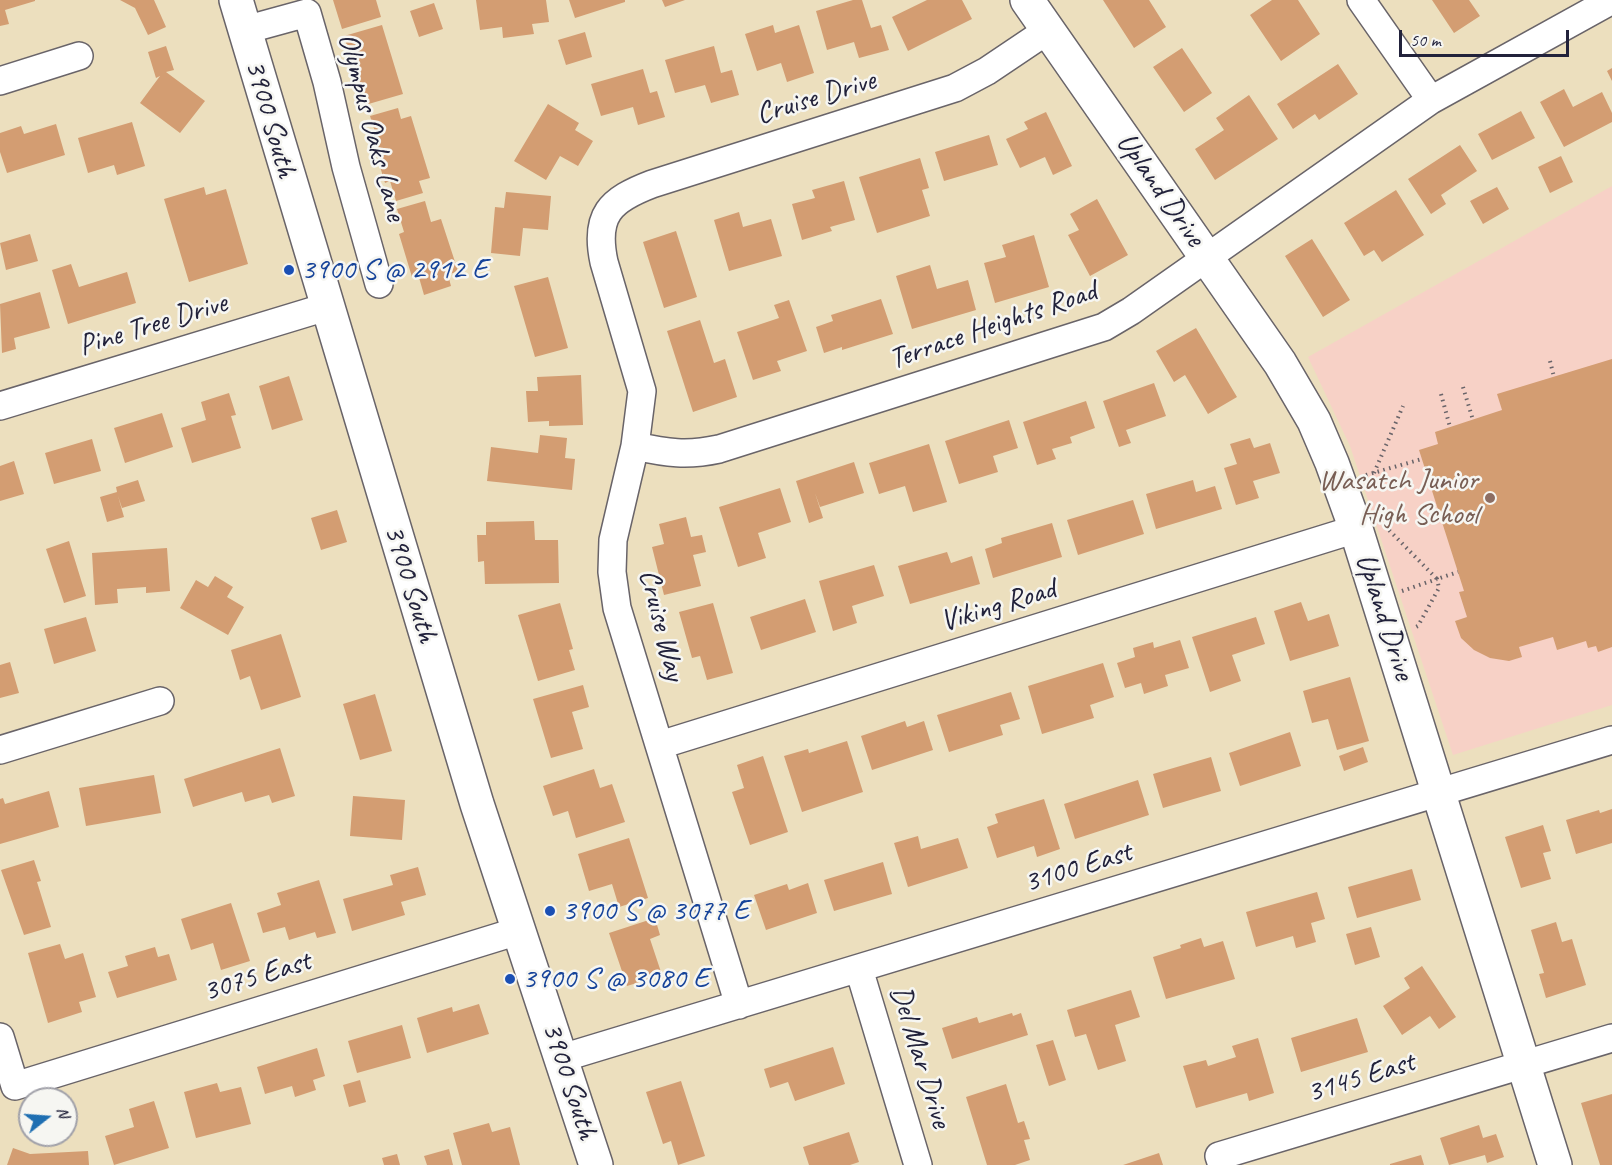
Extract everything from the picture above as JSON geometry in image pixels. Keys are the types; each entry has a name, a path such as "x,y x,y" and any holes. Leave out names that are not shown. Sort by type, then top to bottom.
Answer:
{"street":[{"name":"Upland Drive","path":"1027,0 1280,363 1314,421 1332,462 1368,525 1440,793 1555,1165"},
{"path":"1361,0 1431,100"},
{"name":"Terrace Heights Road","path":"635,446 666,453 692,455 719,449 1076,338 1104,327 1131,311 1431,100 1612,0"},
{"name":"Olympus Oaks Lane","path":"240,15 307,13 327,82 346,167 380,285"},
{"name":"3900 South","path":"240,15 477,804 596,1165"},
{"name":"Cruise Drive","path":"603,220 612,204 625,194 643,187 955,88 987,71 1048,30"},
{"path":"0,81 80,56"},
{"name":"Cruise Way","path":"603,220 599,240 604,262 638,370 642,391 635,446 613,540 612,572 617,608 739,1005"},
{"name":"Pine Tree Drive","path":"0,406 326,307"},
{"name":"Viking Road","path":"660,746 1368,525"},
{"path":"0,750 160,701"},
{"name":"3100 East","path":"562,1058 1612,740"},
{"name":"3075 East","path":"0,1036 15,1086 518,931"},
{"name":"Del Mar Drive","path":"858,969 918,1165"},
{"name":"3145 East","path":"1220,1160 1522,1064 1612,1038"}],"path":[{"path":"1550,361 1554,377"},
{"path":"1463,387 1473,420"},
{"path":"1441,394 1450,427"},
{"path":"1374,473 1403,406"},
{"path":"1366,475 1422,459"},
{"path":"1368,525 1437,579 1439,588 1418,626 1413,628"},
{"path":"1402,591 1458,572"}],"shaded area":[{"name":"Wasatch Junior High School","path":"1612,186 1612,705 1453,755 1350,446 1308,357"}],"building":[{"path":"0,0 35,1 5,10 9,24 0,26"},
{"path":"120,0 154,0 166,27 148,35 135,8"},
{"path":"333,0 376,0 381,17 342,29"},
{"path":"476,0 546,0 549,22 532,24 534,34 503,38 502,27 480,30"},
{"path":"569,0 625,0 625,2 575,18"},
{"path":"662,0 685,0 665,7"},
{"path":"853,0 862,0 871,28 881,25 889,50 859,58 854,42 827,50 816,11"},
{"path":"927,0 962,0 972,19 908,51 892,17"},
{"path":"1103,0 1149,0 1166,27 1134,48"},
{"path":"1272,0 1298,0 1320,34 1281,61 1250,15"},
{"path":"1432,0 1469,0 1480,16 1454,33"},
{"path":"434,3 443,29 419,37 410,11"},
{"path":"382,25 403,94 365,105 344,36"},
{"path":"773,25 775,33 799,25 814,73 787,82 781,63 757,71 745,34"},
{"path":"585,32 592,57 566,65 558,40"},
{"path":"166,46 174,70 166,72 205,101 180,133 140,103 160,76 156,78 148,52"},
{"path":"714,46 721,73 732,70 739,95 711,103 705,85 675,93 665,60"},
{"path":"1182,48 1212,93 1184,112 1153,67"},
{"path":"1338,64 1358,94 1319,120 1315,114 1293,129 1277,104"},
{"path":"1612,68 1612,81 1607,71"},
{"path":"643,69 650,93 657,91 665,117 638,125 633,107 601,116 591,84"},
{"path":"1564,89 1573,107 1602,92 1612,113 1612,122 1564,147 1540,102"},
{"path":"1249,95 1278,139 1215,180 1195,149 1224,130 1216,118"},
{"path":"548,104 579,123 575,130 593,141 578,166 560,156 546,180 514,161"},
{"path":"398,108 401,119 411,116 430,178 419,181 423,193 396,201 390,181 385,183 371,137 376,135 370,116"},
{"path":"1521,111 1535,138 1492,160 1478,134"},
{"path":"1046,112 1072,166 1053,175 1045,157 1020,168 1006,139 1028,129 1024,122"},
{"path":"132,122 145,166 117,175 114,165 88,173 78,138"},
{"path":"56,124 65,155 7,173 0,152 0,133 21,126 24,134"},
{"path":"989,135 998,165 944,181 935,152"},
{"path":"1460,145 1477,171 1441,195 1446,204 1431,214 1408,179"},
{"path":"1561,156 1573,182 1550,193 1538,167"},
{"path":"920,158 929,188 922,190 930,216 877,233 859,177"},
{"path":"844,181 855,220 830,227 832,231 802,240 792,204 815,198 812,190"},
{"path":"204,187 206,195 226,189 248,264 189,282 164,199"},
{"path":"1497,187 1509,209 1483,224 1470,201"},
{"path":"1396,190 1424,235 1382,262 1374,250 1364,256 1344,223"},
{"path":"506,192 551,196 548,230 523,228 520,256 491,253 495,207 504,208"},
{"path":"1097,199 1128,255 1090,276 1068,235 1079,230 1070,214"},
{"path":"425,201 431,222 441,219 458,271 448,275 451,286 424,295 418,274 412,277 399,234 404,232 397,209"},
{"path":"739,212 743,227 771,219 782,256 729,271 714,220"},
{"path":"676,231 697,297 664,308 643,242"},
{"path":"30,234 38,261 6,270 0,243"},
{"path":"1034,235 1049,287 995,303 984,263 1006,257 1002,245"},
{"path":"1312,239 1350,300 1323,317 1285,256"},
{"path":"71,264 79,287 127,272 136,303 68,324 52,270"},
{"path":"930,265 937,289 968,280 976,310 912,329 896,276"},
{"path":"548,277 568,348 535,357 514,286"},
{"path":"40,292 50,328 14,338 16,349 2,353 0,304"},
{"path":"881,299 893,334 842,350 842,347 824,353 816,327 833,321 831,315"},
{"path":"789,300 807,351 777,361 781,371 753,380 737,332 779,318 774,305"},
{"path":"700,320 714,363 725,359 737,397 693,412 667,331"},
{"path":"1196,328 1237,397 1208,414 1185,375 1174,382 1156,351"},
{"name":"Wasatch Junior High School","path":"1612,359 1612,647 1598,652 1596,646 1588,648 1586,641 1557,650 1553,637 1519,647 1522,657 1509,661 1490,658 1474,650 1461,638 1455,621 1467,617 1459,592 1464,591 1419,450 1438,444 1435,432 1502,410 1497,394"},
{"path":"581,375 583,425 549,426 549,421 528,422 526,391 538,391 537,377"},
{"path":"289,376 303,420 272,430 259,386"},
{"path":"1154,383 1166,416 1126,430 1131,443 1119,447 1103,401"},
{"path":"229,393 236,415 231,416 241,448 192,463 181,428 206,420 201,402"},
{"path":"1086,401 1095,428 1070,437 1072,443 1052,449 1056,459 1037,465 1023,422"},
{"path":"162,413 173,447 125,463 114,428"},
{"path":"1009,420 1018,448 993,456 998,472 959,484 945,441"},
{"path":"540,435 567,438 565,458 575,459 572,490 487,481 491,447 538,453"},
{"path":"1250,438 1254,448 1270,443 1280,473 1253,481 1259,498 1236,505 1224,468 1237,464 1230,444"},
{"path":"92,439 101,471 54,484 45,453"},
{"path":"929,444 947,502 913,512 905,486 879,494 869,463"},
{"path":"14,461 24,494 0,501 0,466"},
{"path":"854,462 864,493 820,507 815,493 823,518 809,523 796,481"},
{"path":"138,480 145,501 122,508 118,496 124,517 107,522 100,497 117,492 116,487"},
{"path":"1193,480 1196,492 1215,486 1222,509 1156,529 1146,494"},
{"path":"780,488 791,522 758,533 766,558 738,567 719,507"},
{"path":"1133,500 1144,534 1078,555 1067,520"},
{"path":"337,510 347,542 321,550 311,518"},
{"path":"686,517 691,537 702,535 706,552 693,555 701,586 664,595 652,547 664,544 659,524"},
{"path":"534,521 535,540 558,540 559,583 485,584 484,561 478,562 477,535 486,535 486,522"},
{"path":"1052,523 1062,557 993,578 985,549 1002,543 1001,538"},
{"path":"69,541 86,596 64,603 46,549"},
{"path":"167,548 170,591 146,593 146,587 117,589 118,603 95,605 92,553"},
{"path":"947,552 951,563 972,556 980,584 910,604 898,566"},
{"path":"874,565 884,596 852,606 857,623 833,631 819,581"},
{"path":"215,576 233,587 227,597 244,607 228,635 180,608 196,580 208,587"},
{"path":"805,599 816,632 761,650 750,617"},
{"path":"1301,602 1308,621 1329,614 1339,646 1290,661 1274,611"},
{"path":"560,603 573,649 569,650 575,670 538,681 518,615"},
{"path":"713,603 733,673 707,680 700,656 692,658 679,612"},
{"path":"86,617 96,651 54,664 44,629"},
{"path":"1256,617 1265,644 1232,655 1241,681 1210,692 1192,637"},
{"path":"281,634 301,697 261,710 250,676 240,680 231,650"},
{"path":"1180,640 1189,668 1165,675 1168,686 1144,694 1141,683 1125,688 1117,663 1135,657 1133,648 1153,642 1154,648"},
{"path":"10,662 19,693 0,698 0,665"},
{"path":"1103,663 1114,697 1090,705 1094,718 1042,734 1028,686"},
{"path":"1350,677 1369,741 1337,750 1328,719 1312,723 1303,691"},
{"path":"583,685 589,707 572,712 583,749 551,758 533,699"},
{"path":"1011,692 1020,719 1000,725 1003,735 949,752 937,715"},
{"path":"375,694 392,751 360,760 343,704"},
{"path":"905,721 907,727 924,721 933,750 872,770 861,736"},
{"path":"1290,732 1301,766 1240,786 1229,753"},
{"path":"847,741 863,792 802,812 784,756 808,749 809,753"},
{"path":"1363,747 1368,762 1344,771 1339,756"},
{"path":"280,748 295,796 272,803 269,795 245,802 242,792 193,807 184,779"},
{"path":"763,756 788,832 750,845 732,792 744,788 737,765"},
{"path":"1211,757 1221,791 1163,808 1153,774"},
{"path":"594,769 600,788 612,784 625,822 576,838 568,811 553,816 543,786"},
{"path":"154,775 161,813 86,826 79,788"},
{"path":"1138,780 1149,815 1075,839 1064,804"},
{"path":"49,791 59,827 0,844 0,799 3,798 5,804"},
{"path":"353,796 405,800 402,840 350,836"},
{"path":"1044,799 1060,849 1037,857 1034,846 997,858 987,827 998,823 995,814"},
{"path":"1612,809 1612,843 1576,854 1566,820 1599,810 1600,813"},
{"path":"1543,825 1551,851 1543,853 1551,879 1521,888 1505,837"},
{"path":"918,836 921,849 958,838 968,868 908,887 894,843"},
{"path":"629,838 648,898 619,907 612,884 589,891 578,854"},
{"path":"34,860 41,881 37,882 51,927 24,935 1,870"},
{"path":"883,862 892,894 834,911 824,880"},
{"path":"418,867 426,895 401,902 405,915 352,931 343,899 393,885 390,875"},
{"path":"1412,869 1421,900 1357,918 1348,887"},
{"path":"319,880 336,933 317,938 315,932 289,940 285,927 263,933 257,913 281,905 277,893"},
{"path":"808,883 817,913 766,930 754,895 787,884 789,890"},
{"path":"1317,892 1325,919 1311,923 1316,942 1296,948 1293,936 1256,947 1246,912"},
{"path":"231,903 250,961 221,970 213,943 191,950 181,919"},
{"path":"655,918 660,935 650,939 662,975 627,986 609,933"},
{"path":"1556,922 1562,942 1572,939 1586,985 1546,998 1539,974 1544,973 1531,930"},
{"path":"1371,927 1380,957 1355,965 1346,934"},
{"path":"1201,938 1204,947 1223,941 1235,979 1166,999 1153,957 1181,948 1180,945"},
{"path":"60,944 65,959 83,953 96,997 79,1002 82,1012 48,1023 28,953"},
{"path":"155,947 158,957 169,954 177,980 117,998 108,972 128,966 125,956"},
{"path":"1422,966 1456,1017 1439,1029 1430,1016 1402,1035 1383,1006 1410,988 1404,978"},
{"path":"1131,990 1140,1017 1115,1025 1126,1061 1098,1070 1086,1034 1075,1037 1067,1010"},
{"path":"479,1004 489,1034 427,1053 417,1018 452,1007 453,1012"},
{"path":"1012,1013 1013,1016 1021,1013 1028,1035 952,1059 942,1028 977,1017 979,1023"},
{"path":"1357,1018 1368,1052 1301,1072 1291,1038"},
{"path":"402,1025 411,1058 357,1073 348,1041"},
{"path":"1258,1038 1274,1093 1249,1101 1247,1093 1196,1108 1183,1066 1206,1060 1208,1066 1236,1057 1232,1046"},
{"path":"1053,1040 1066,1080 1049,1086 1036,1045"},
{"path":"833,1047 845,1084 795,1101 788,1082 770,1088 764,1069"},
{"path":"317,1048 325,1076 313,1080 316,1090 295,1097 292,1086 265,1094 257,1067"},
{"path":"360,1080 366,1102 349,1107 343,1085"},
{"path":"681,1081 705,1156 678,1165 671,1141 663,1144 646,1092"},
{"path":"217,1083 220,1092 241,1087 251,1124 196,1138 184,1092"},
{"path":"1006,1084 1018,1123 1024,1121 1030,1139 1024,1140 1030,1160 1015,1165 987,1165 966,1097"},
{"path":"1612,1094 1612,1165 1600,1165 1581,1103"},
{"path":"154,1101 169,1148 114,1165 105,1136 134,1127 129,1109"},
{"path":"489,1123 492,1132 510,1127 520,1165 462,1165 453,1133"},
{"path":"1479,1125 1483,1138 1496,1134 1504,1157 1487,1163 1485,1155 1449,1165 1440,1138"},
{"path":"849,1132 859,1162 850,1165 809,1165 803,1147"},
{"path":"13,1148 30,1154 88,1151 89,1165 7,1165"},
{"path":"449,1149 453,1165 427,1165 424,1156"},
{"path":"1159,1153 1163,1165 1123,1165"},
{"path":"397,1154 400,1165 384,1165 382,1158"},
{"path":"1421,1155 1424,1165 1390,1165 1390,1164"}],"place":[{"name":"3900 S @ 2912 E","path":"289,270"},
{"name":"Wasatch Junior High School","path":"1490,498"},
{"name":"3900 S @ 3077 E","path":"550,911"},
{"name":"3900 S @ 3080 E","path":"510,979"}]}
